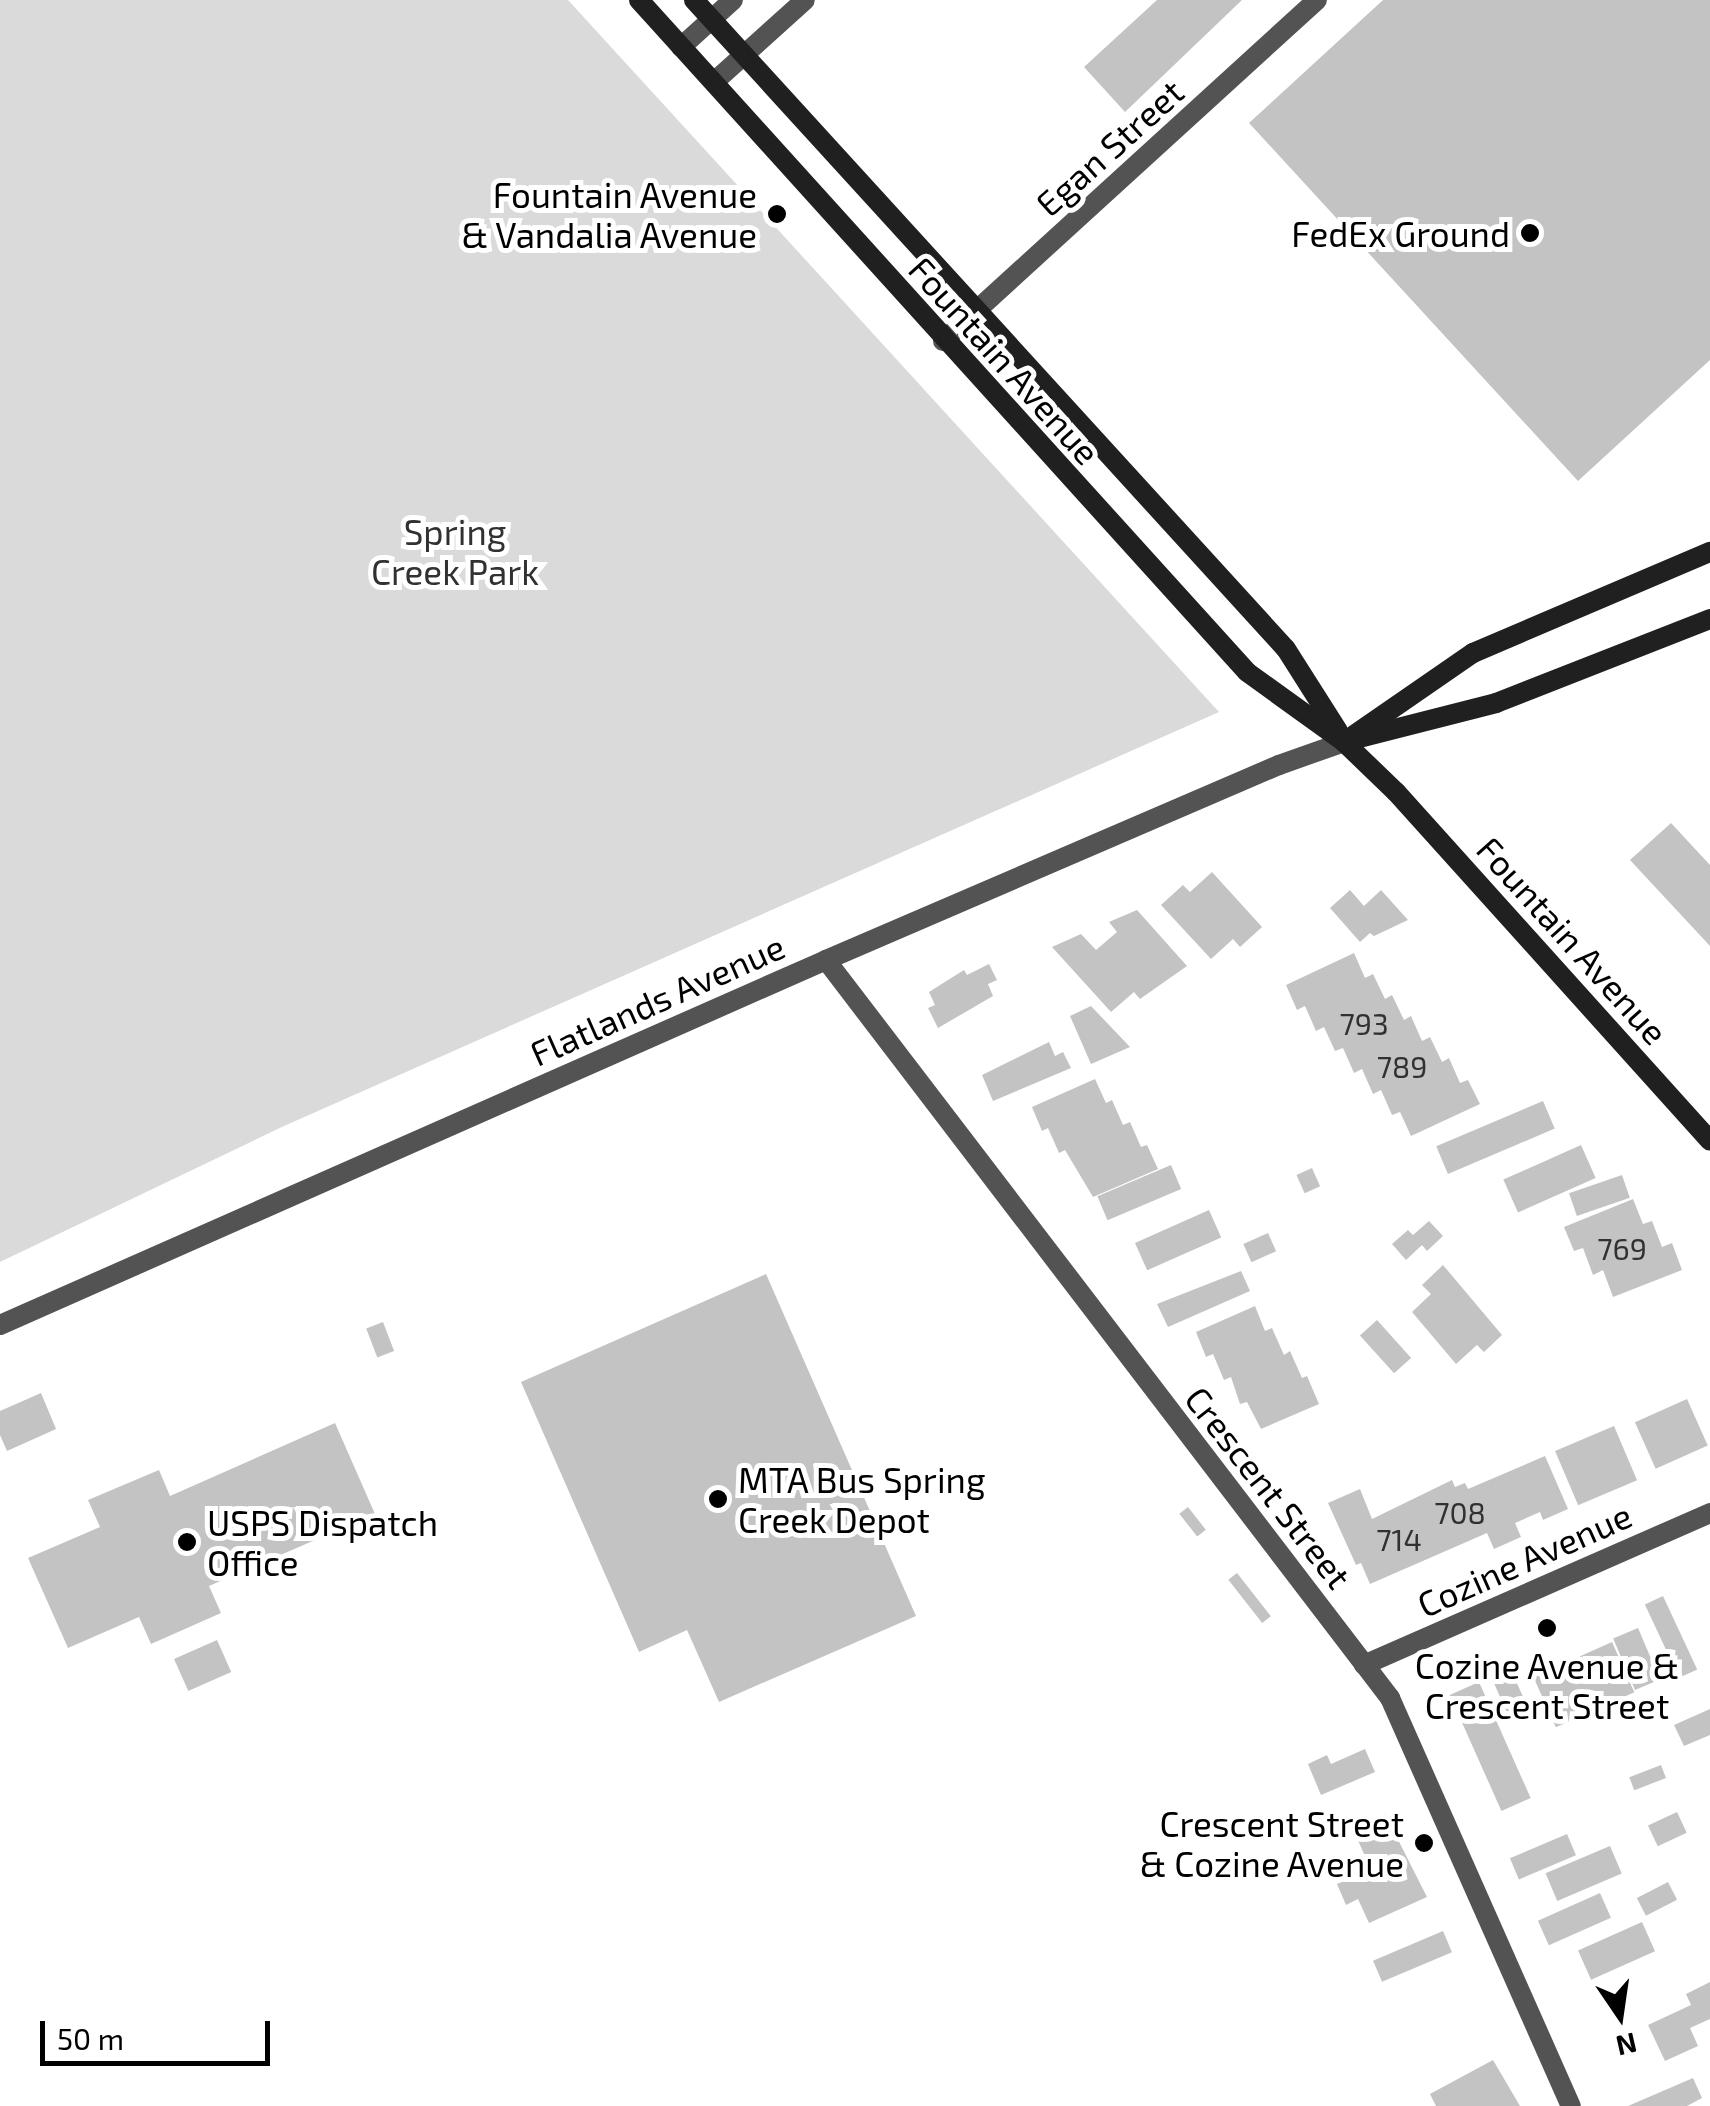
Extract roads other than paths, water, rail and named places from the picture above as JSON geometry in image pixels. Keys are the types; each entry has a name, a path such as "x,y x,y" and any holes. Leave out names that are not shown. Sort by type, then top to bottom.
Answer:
{"main road":[{"name":"Fountain Avenue","path":"639,0 943,341 1247,672 1344,742 1396,792 1710,1142"},
{"name":"Fountain Avenue","path":"694,0 1286,649 1344,742"},
{"name":"Flatlands Avenue","path":"1344,742 1472,653 1710,553"},
{"name":"Flatlands Avenue","path":"1344,742 1496,703 1710,619"}],"street":[{"path":"681,47 733,0"},
{"path":"714,82 805,0"},
{"name":"Egan Street","path":"943,341 1317,0"},
{"name":"Flatlands Avenue","path":"0,1325 826,960 1279,765 1344,742"},
{"name":"Crescent Street","path":"826,960 1390,1698 1571,2106"},
{"name":"Cozine Avenue","path":"1364,1665 1709,1516"}],"place":[{"name":"Fountain Avenue & Vandalia Avenue","path":"777,214"},
{"name":"FedEx Ground","path":"1530,233"},
{"name":"MTA Bus Spring Creek Depot","path":"718,1499"},
{"name":"USPS Dispatch Office","path":"187,1542"},
{"name":"Cozine Avenue & Crescent Street","path":"1547,1628"},
{"name":"Crescent Street & Cozine Avenue","path":"1424,1843"}],"park label":[{"name":"Spring Creek Park","path":"455,551"}]}
